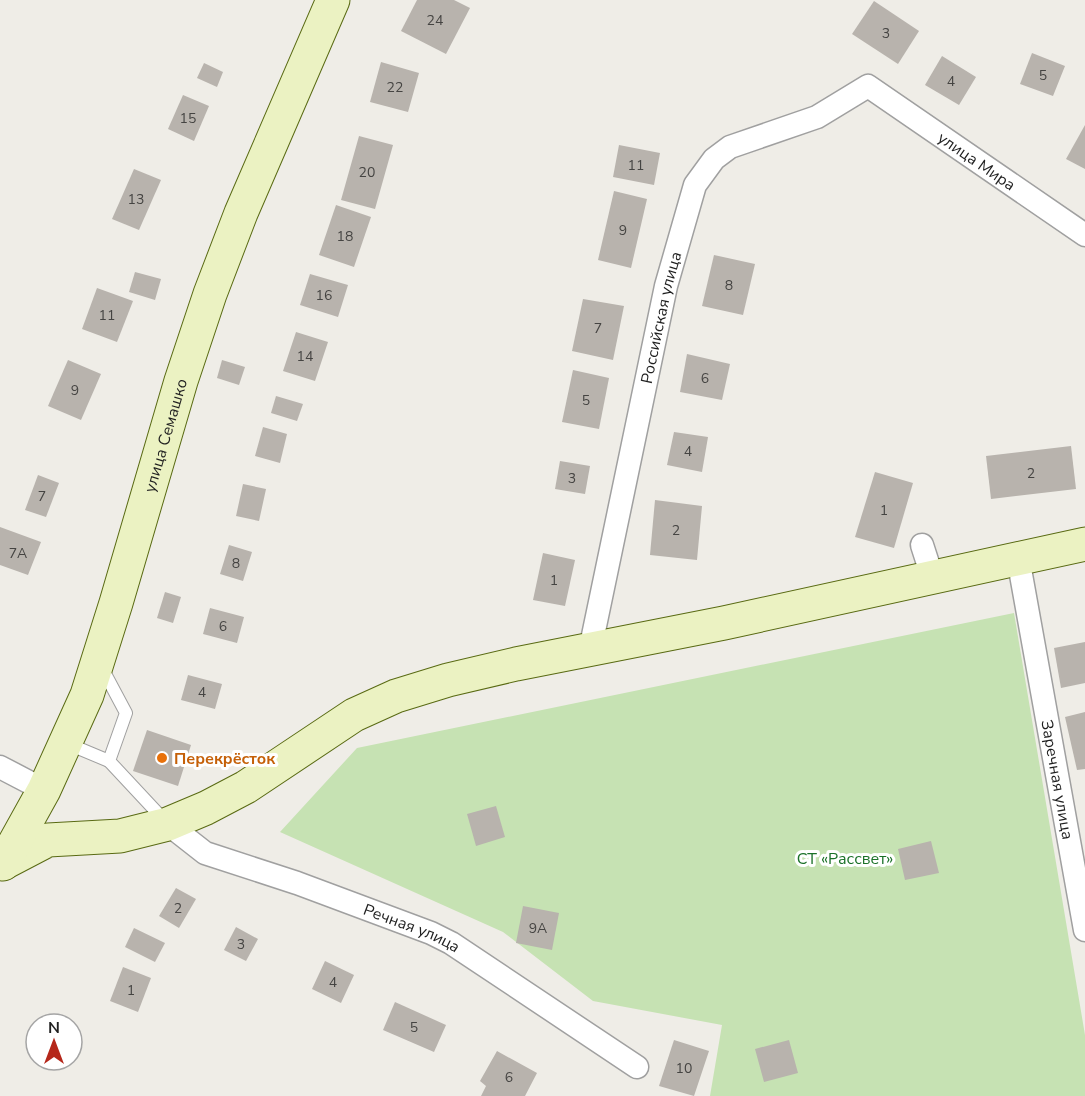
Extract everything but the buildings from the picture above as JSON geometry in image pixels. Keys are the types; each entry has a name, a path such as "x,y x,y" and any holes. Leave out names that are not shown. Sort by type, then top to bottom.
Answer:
{"street":[{"name":"улица Семашко","path":"2,866 44,790 87,695 181,381 210,294 241,213 333,0"},
{"name":"улица Мира","path":"868,86 1085,235"},
{"name":"Российская улица","path":"590,650 666,286 695,185 714,159 730,147 817,117 868,86"},
{"path":"2,866 48,840 120,836 168,824 206,808 246,787 354,715 396,696 471,674 724,623 1085,544"},
{"path":"922,545 932,576"},
{"name":"Заречная улица","path":"1018,558 1085,930"},
{"path":"0,767 44,790 57,818 71,838"},
{"name":"Речная улица","path":"168,824 205,853 308,887 431,933 451,943 637,1067"}],"lane":[{"path":"98,660 126,713 109,761"},
{"path":"65,742 109,761 168,824"}],"green space":[{"name":"СТ «Рассвет»","path":"1014,613 1085,1035 1085,1096 710,1096 722,1025 593,1001 503,932 280,832 357,748"}],"place":[{"name":"Перекрёсток","path":"162,758"}]}
